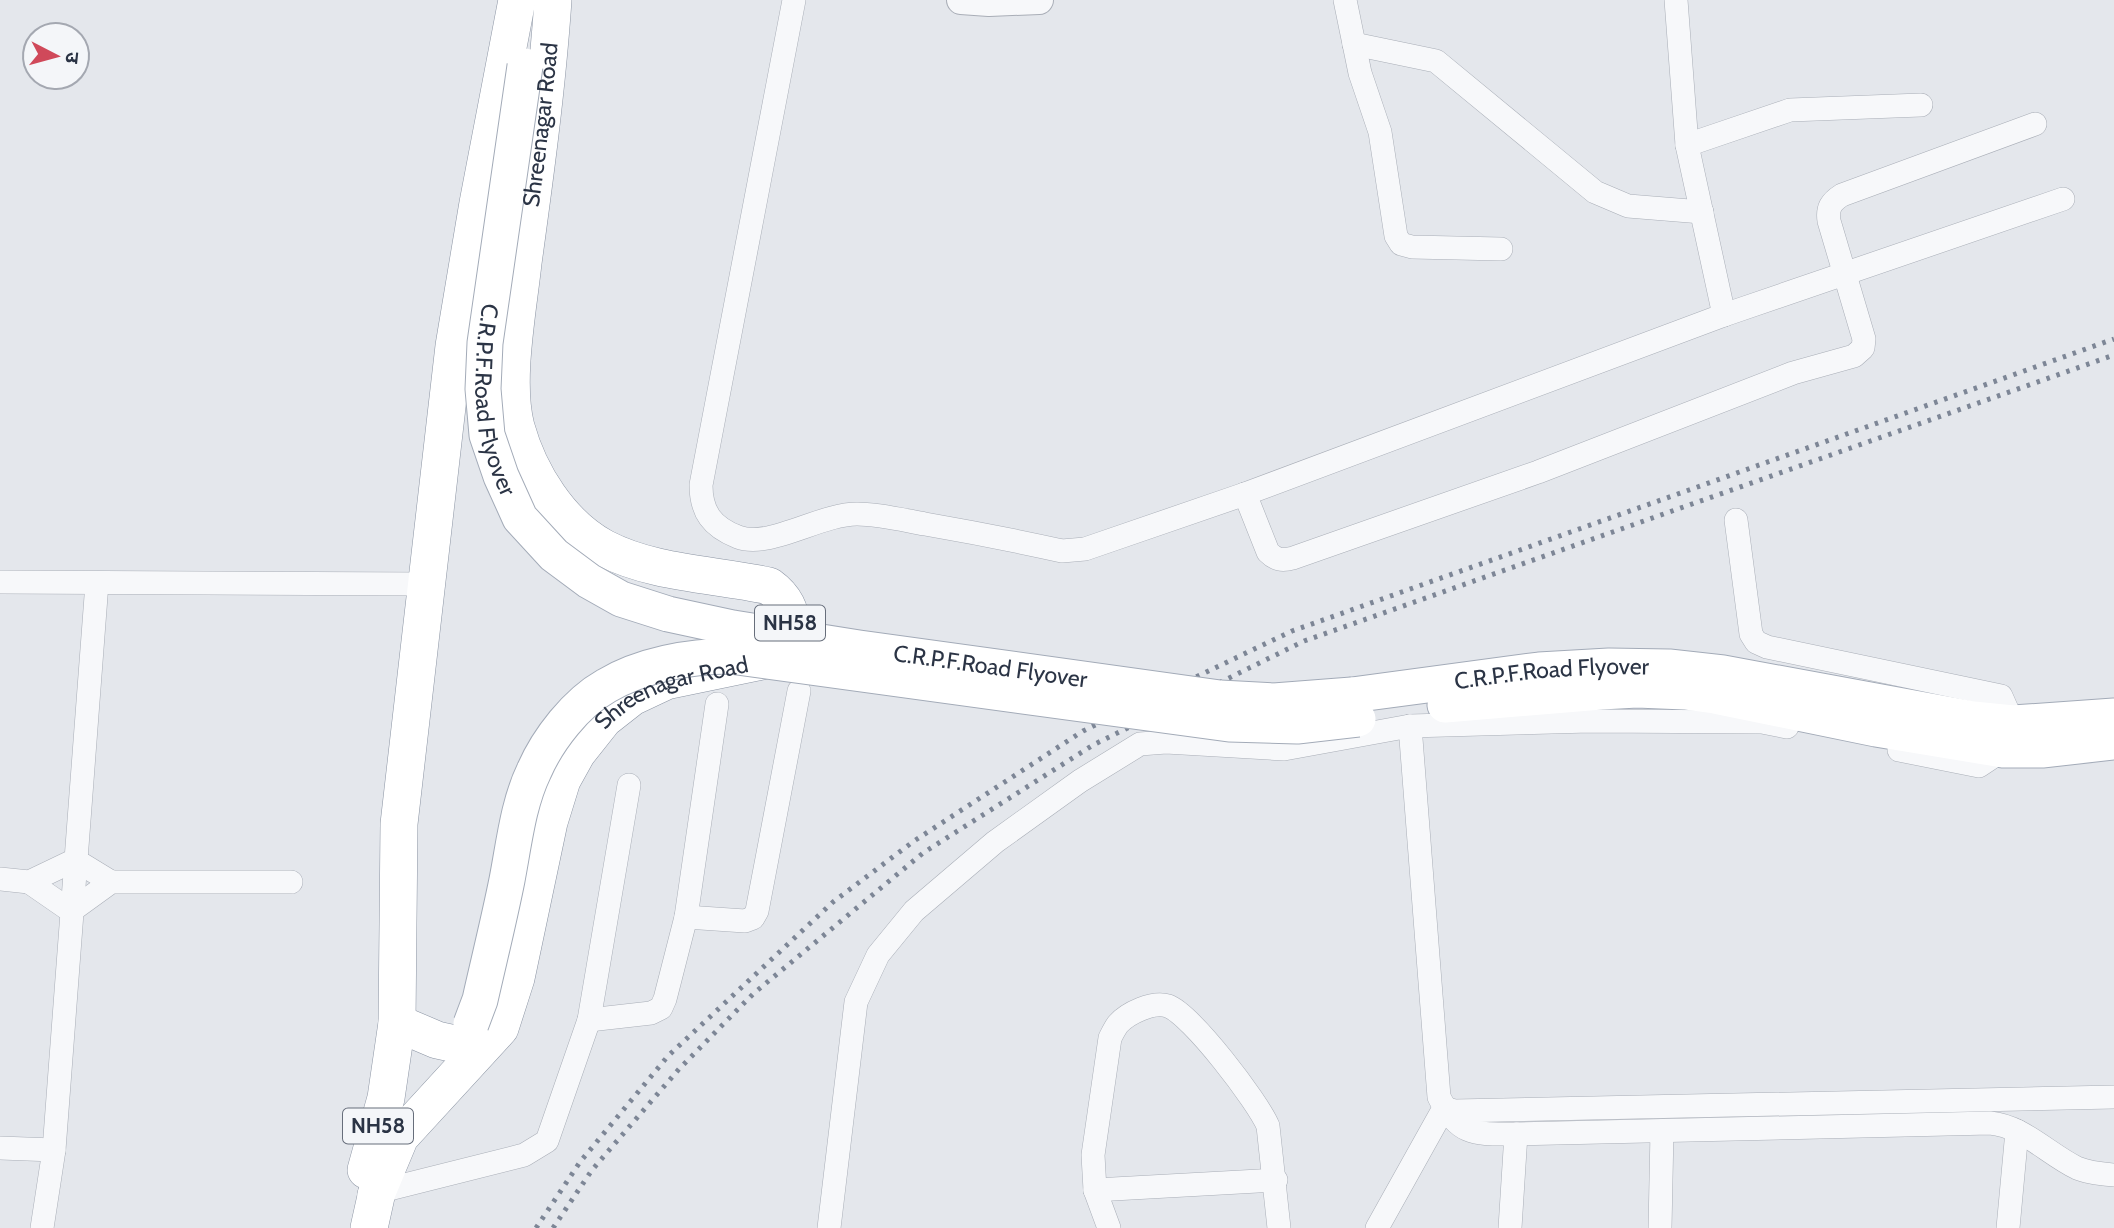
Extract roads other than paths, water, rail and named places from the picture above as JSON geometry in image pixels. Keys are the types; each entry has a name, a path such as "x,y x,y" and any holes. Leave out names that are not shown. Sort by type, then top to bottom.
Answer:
{"highway":[{"name":"Shreenagar Road","path":"363,1211 386,1098 397,1023 399,824 454,346 478,202 517,0"},
{"name":"Shreenagar Road","path":"363,1211 400,1137 495,1035 506,1014 519,967 549,822 562,780 577,753 604,719 632,697 666,681 762,661 776,654 784,645 790,621 789,609 781,595 769,586 675,571 631,560 602,547 562,514 536,476 524,451 515,425 512,391 515,330 547,79 553,0"},
{"path":"397,1023 437,1040 466,1035"}],"main road":[{"name":"C.R.P.F.Road Flyover","path":"531,0 525,65 485,343 483,389 488,435 501,476 520,518 554,555 589,581 621,599 668,614 758,632 1220,698 1274,701 1352,695 1477,677 1609,666 1669,667 1723,673 1876,715"},
{"name":"C.R.P.F.Road Flyover","path":"452,1081 480,1000 519,815 533,771 551,741 578,708 606,686 658,666 706,656 730,656 1229,724 1297,726 1472,702 1637,690 1715,696 1876,715 1973,719 2008,737"},
{"path":"2008,737 2114,716"},
{"path":"2008,737 2042,750 2114,742"}],"street":[{"path":"794,0 701,485 701,502 707,515 739,538 758,541 837,516 856,514 896,519 1062,551 1085,549 1245,494 1724,315 2063,199"},
{"path":"980,1 1039,0"},
{"path":"1345,0 1360,73 1380,132 1396,236 1401,244 1412,247 1501,249"},
{"path":"1676,0 1687,145 1724,315"},
{"path":"1354,44 1436,61 1595,192 1628,206 1702,212"},
{"path":"1687,145 1790,110 1921,105"},
{"path":"1245,494 1268,552 1275,559 1284,560 1538,472 1793,373 1854,356 1863,348 1864,339 1829,221 1828,211 1832,201 1855,190 2035,124"},
{"path":"829,1228 856,1002 877,954 914,911 995,842 1080,781 1140,744 1284,749 1410,726 1590,720 1762,722 1979,765 2008,737 2001,696 1767,647 1756,642 1751,634 1736,520"},
{"path":"0,582 426,584"},
{"path":"42,1228 54,1150 97,583"},
{"path":"686,917 745,921 753,918 757,911 799,691"},
{"path":"589,1020 652,1013 661,1008 686,917 717,704"},
{"path":"1410,726 1439,1097 1444,1108 1462,1128 1471,1132 1516,1134 1990,1123 2003,1124 2017,1130 2078,1168 2114,1175"},
{"path":"363,1211 524,1155 538,1149 547,1141 589,1020 629,785"},
{"path":"29,882 75,860"},
{"path":"75,860 111,882 291,883"},
{"path":"0,879 29,882 71,911"},
{"path":"71,911 111,882"},
{"path":"1109,1228 1095,1189 1093,1155 1110,1038 1118,1024 1156,1004 1168,1006 1181,1014 1229,1068 1263,1113 1268,1126 1276,1180 1279,1228"},
{"path":"1444,1108 1455,1111 1664,1108 2114,1097"},
{"path":"1377,1228 1444,1108"},
{"path":"2008,1228 2017,1130"},
{"path":"1660,1228 1662,1131"},
{"path":"1510,1228 1516,1134"},
{"path":"0,1148 54,1150"},
{"path":"1095,1189 1276,1180"}],"railway":[{"path":"536,1228 580,1162 668,1056 833,902 914,841 1083,731 1292,631 2114,339"},
{"path":"553,1228 592,1170 679,1069 753,994 923,853 1093,745 1304,641 2114,355"}]}
